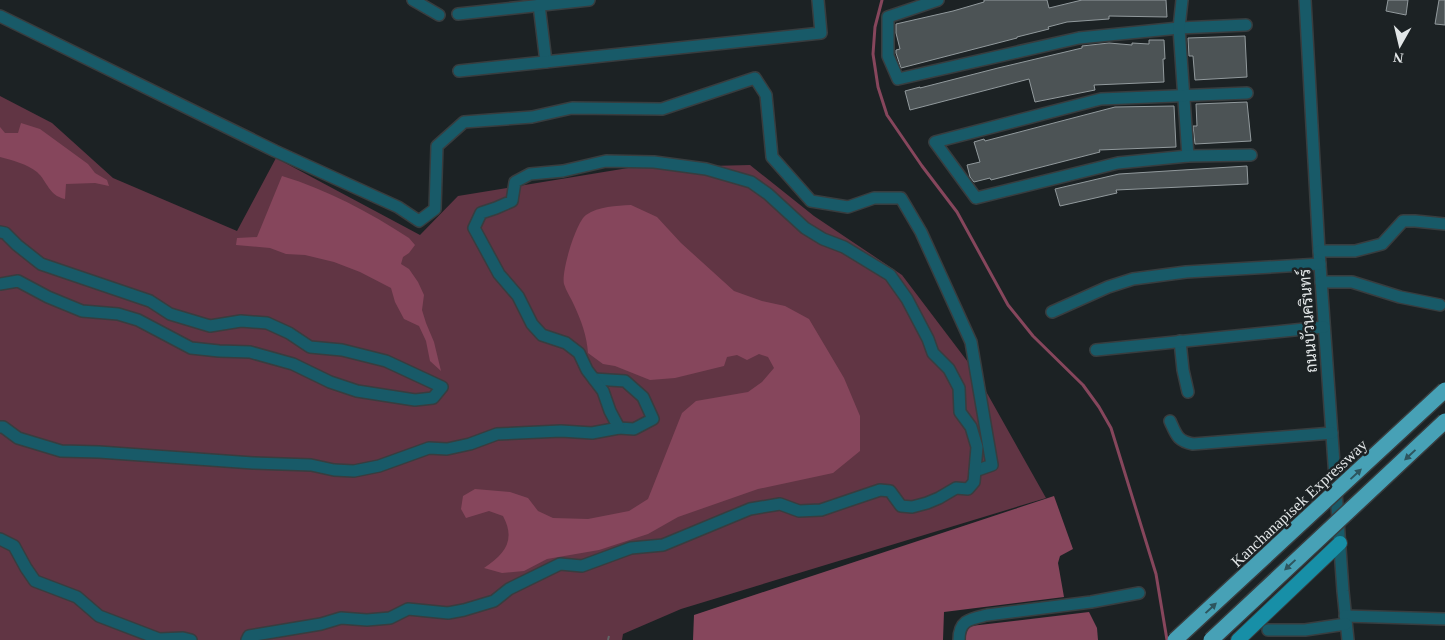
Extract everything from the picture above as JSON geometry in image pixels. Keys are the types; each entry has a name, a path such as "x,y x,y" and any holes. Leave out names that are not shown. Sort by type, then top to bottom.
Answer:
{"highway":[{"name":"Kanchanapisek Expressway","path":"1175,640 1445,390"},
{"path":"1210,640 1445,421"}],"main road":[{"path":"1238,640 1340,543"}],"street":[{"path":"413,0 439,15"},
{"path":"458,14 590,0"},
{"path":"459,71 822,33 818,0"},
{"path":"938,0 888,17 888,56 898,79 1079,38 1179,28 1246,25"},
{"path":"1182,0 1179,28 1188,156"},
{"name":"ถนนบัวนครินทร์","path":"1305,0 1318,251 1348,640"},
{"path":"539,5 546,62"},
{"path":"0,16 275,151 398,207 419,221 435,209 437,146 464,122 532,116 572,108 662,109 755,78 766,95 772,157 811,202 848,207 874,198 901,198 921,232 971,342 992,465 975,471"},
{"path":"1247,93 1184,94 1101,99 935,142 976,198 1118,163 1188,156 1251,155"},
{"path":"247,640 249,636 321,624 340,618 368,620 390,618 408,609 448,613 464,610 494,601 509,588 560,564 582,566 631,548 663,545 750,509 780,504 799,512 821,510 880,490 890,491 901,506 912,507 939,498 956,488 968,489 974,482 977,446 971,427 960,412 959,388 949,369 933,353 928,339 907,299 890,275 844,247 823,239 805,228 768,194 751,182 706,169 654,162 606,160 564,171 530,174 515,182 512,200 481,213 474,228 499,274 518,296 532,324 542,335 566,343 579,353 587,370 603,391 610,411 619,428"},
{"path":"1318,251 1355,251 1382,244 1403,221 1445,224"},
{"path":"0,232 5,233 41,264 150,301 170,314 210,326 241,321 267,323 289,333 310,347 342,350 386,361 442,387 433,398 415,400 357,391 330,382 293,364 250,352 220,352 191,348 138,320 118,314 82,311 48,297 18,281 0,284"},
{"path":"1052,312 1108,287 1133,279 1186,272 1320,264"},
{"path":"1321,282 1352,282 1400,297 1440,304"},
{"path":"1096,350 1324,327"},
{"path":"1180,341 1183,370 1188,392"},
{"path":"0,427 3,427 18,438 61,451 311,465 334,470 354,471 379,466 430,448 447,449 470,444 496,434 592,433 619,428 634,428 653,419 643,396 625,381 594,379"},
{"path":"1170,420 1177,436 1185,442 1193,444 1332,433"},
{"path":"0,538 14,546 35,581 77,597 99,616 159,639 183,638 191,640"},
{"path":"959,640 959,631 963,624 972,619 987,615 1091,602 1139,593"},
{"path":"1268,630 1305,630 1346,620 1445,619"}],"path":[{"path":"608,640 609,636"}],"shaded area":[{"path":"0,96 52,123 113,178 237,231 276,158 420,235 458,196 628,168 750,165 814,216 902,275 974,370 1046,498 681,609 623,634 622,640 0,640"},
{"path":"21,123 40,129 88,164 95,173 107,180 109,186 95,183 66,184 65,199 55,194 33,169 0,157 0,127 5,133 18,133"},
{"path":"282,176 348,202 394,228 409,238 415,245 403,257 401,264 409,269 424,295 422,310 434,342 441,371 430,361 426,341 419,326 404,319 395,302 391,288 360,272 334,262 305,255 286,254 270,248 236,245 237,238 257,237"},
{"path":"631,205 657,217 681,243 734,291 762,301 785,306 809,319 844,378 860,416 860,451 833,473 758,489 678,517 648,534 599,550 547,559 524,571 502,573 484,568 503,552 508,539 507,525 503,516 489,511 466,518 461,509 463,496 475,489 510,492 528,498 538,511 553,518 588,519 629,511 648,499 682,413 696,401 748,392 762,382 774,368 768,357 759,354 747,360 737,355 727,357 724,366 675,378 650,380 615,366 603,364 588,353 581,322 564,284 570,248 578,227 586,215 602,208"},
{"path":"1054,496 1073,549 1060,556 1058,563 1064,597 944,612 943,640 693,640 694,615"},
{"path":"1089,612 1097,628 1098,640 962,640 962,635 971,626"}],"building":[{"path":"984,0 1047,0 1049,8 1082,0 1166,0 1167,17 1109,16 1109,19 1067,22 1017,38 901,68 896,53 896,50 900,49 896,24 953,11 984,2"},
{"path":"1388,0 1408,0 1406,15 1386,11"},
{"path":"1439,0 1445,0 1445,25 1435,24"},
{"path":"1245,36 1247,77 1195,80 1193,56 1189,56 1188,38"},
{"path":"1149,40 1164,40 1164,82 1094,85 1095,90 1035,102 1029,79 910,110 905,91 1082,48 1082,46 1109,43 1149,44"},
{"path":"1247,102 1251,141 1195,144 1193,126 1197,126 1196,104"},
{"path":"1174,106 1176,147 1099,150 1100,152 991,180 990,178 974,182 970,177 967,165 980,162 974,142 984,139 985,141 1115,107"},
{"path":"1247,166 1248,184 1116,190 1117,193 1060,206 1055,189 1119,174"}],"waterway":[{"path":"882,0 875,27 873,54 878,87 887,115 957,212 1008,305 1033,336 1083,385 1111,428 1156,574 1167,640"}]}
